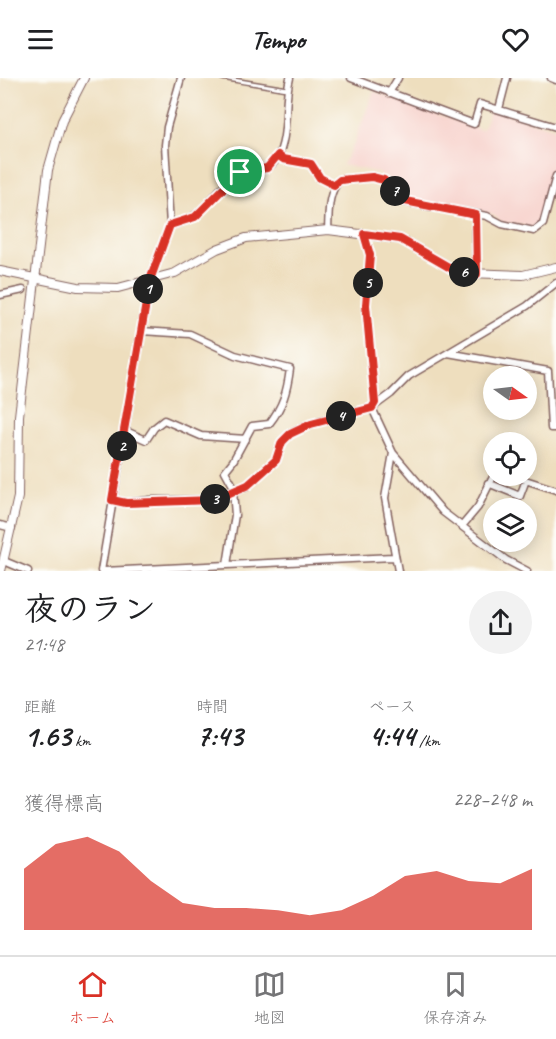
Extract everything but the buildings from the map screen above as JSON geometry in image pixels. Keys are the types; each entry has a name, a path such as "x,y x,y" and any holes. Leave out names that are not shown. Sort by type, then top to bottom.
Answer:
{"street":[{"path":"1,571 12,528 20,473 19,416 53,146 62,121 84,78"},
{"path":"181,78 167,127 165,145 170,225 150,280 102,571 229,567 393,557"},
{"path":"170,225 195,217 240,172 267,168 278,155 290,78"},
{"path":"351,78 474,124 480,104 556,127"},
{"path":"389,93 398,78"},
{"path":"499,109 507,78"},
{"path":"551,78 556,81"},
{"path":"278,155 283,159 311,164 320,178 334,185"},
{"path":"328,230 334,185 340,180 372,177 384,180 405,201 492,217 502,225 534,231 540,229 556,176"},
{"path":"476,215 477,274"},
{"path":"0,271 36,280 102,289 175,273 217,249 246,238 328,230 400,239 452,269 477,274 523,275 556,267"},
{"path":"364,234 370,255 366,305 374,405 393,453 434,503 462,526 527,571"},
{"path":"112,500 126,503 213,500 248,485 276,460 282,442 290,434 311,424 374,405 391,394 409,376 536,301 556,283"},
{"path":"0,295 23,290"},
{"path":"141,331 190,334 235,355 290,369 287,392 281,408 268,424 252,426 225,471 235,491 235,515 229,567"},
{"path":"447,353 549,371 551,428 556,428"},
{"path":"124,430 146,440 154,428 164,420 201,436 246,439"},
{"path":"393,453 385,498 393,557 398,571"},
{"path":"537,484 556,490"},
{"path":"462,526 478,507 487,486"},
{"path":"495,486 520,496 524,486"},
{"path":"0,525 12,528"},
{"path":"4,561 28,571"}],"lane":[{"path":"222,78 287,89"}],"shaded area":[{"path":"374,91 482,130 491,109 556,129 556,163 537,225 534,228 501,222 494,215 402,197 388,178 376,172 342,165 353,146"}],"route":[{"path":"278,155 288,161 311,164 323,181 334,185 340,180 372,177 384,180 405,201 476,215 477,274 452,269 400,239 364,234 370,255 366,305 375,403 372,408 311,424 290,434 282,442 276,460 248,485 213,500 150,500 126,503 112,500 150,280 156,260 170,225 181,224 195,217 240,172 267,168 278,155"}]}
